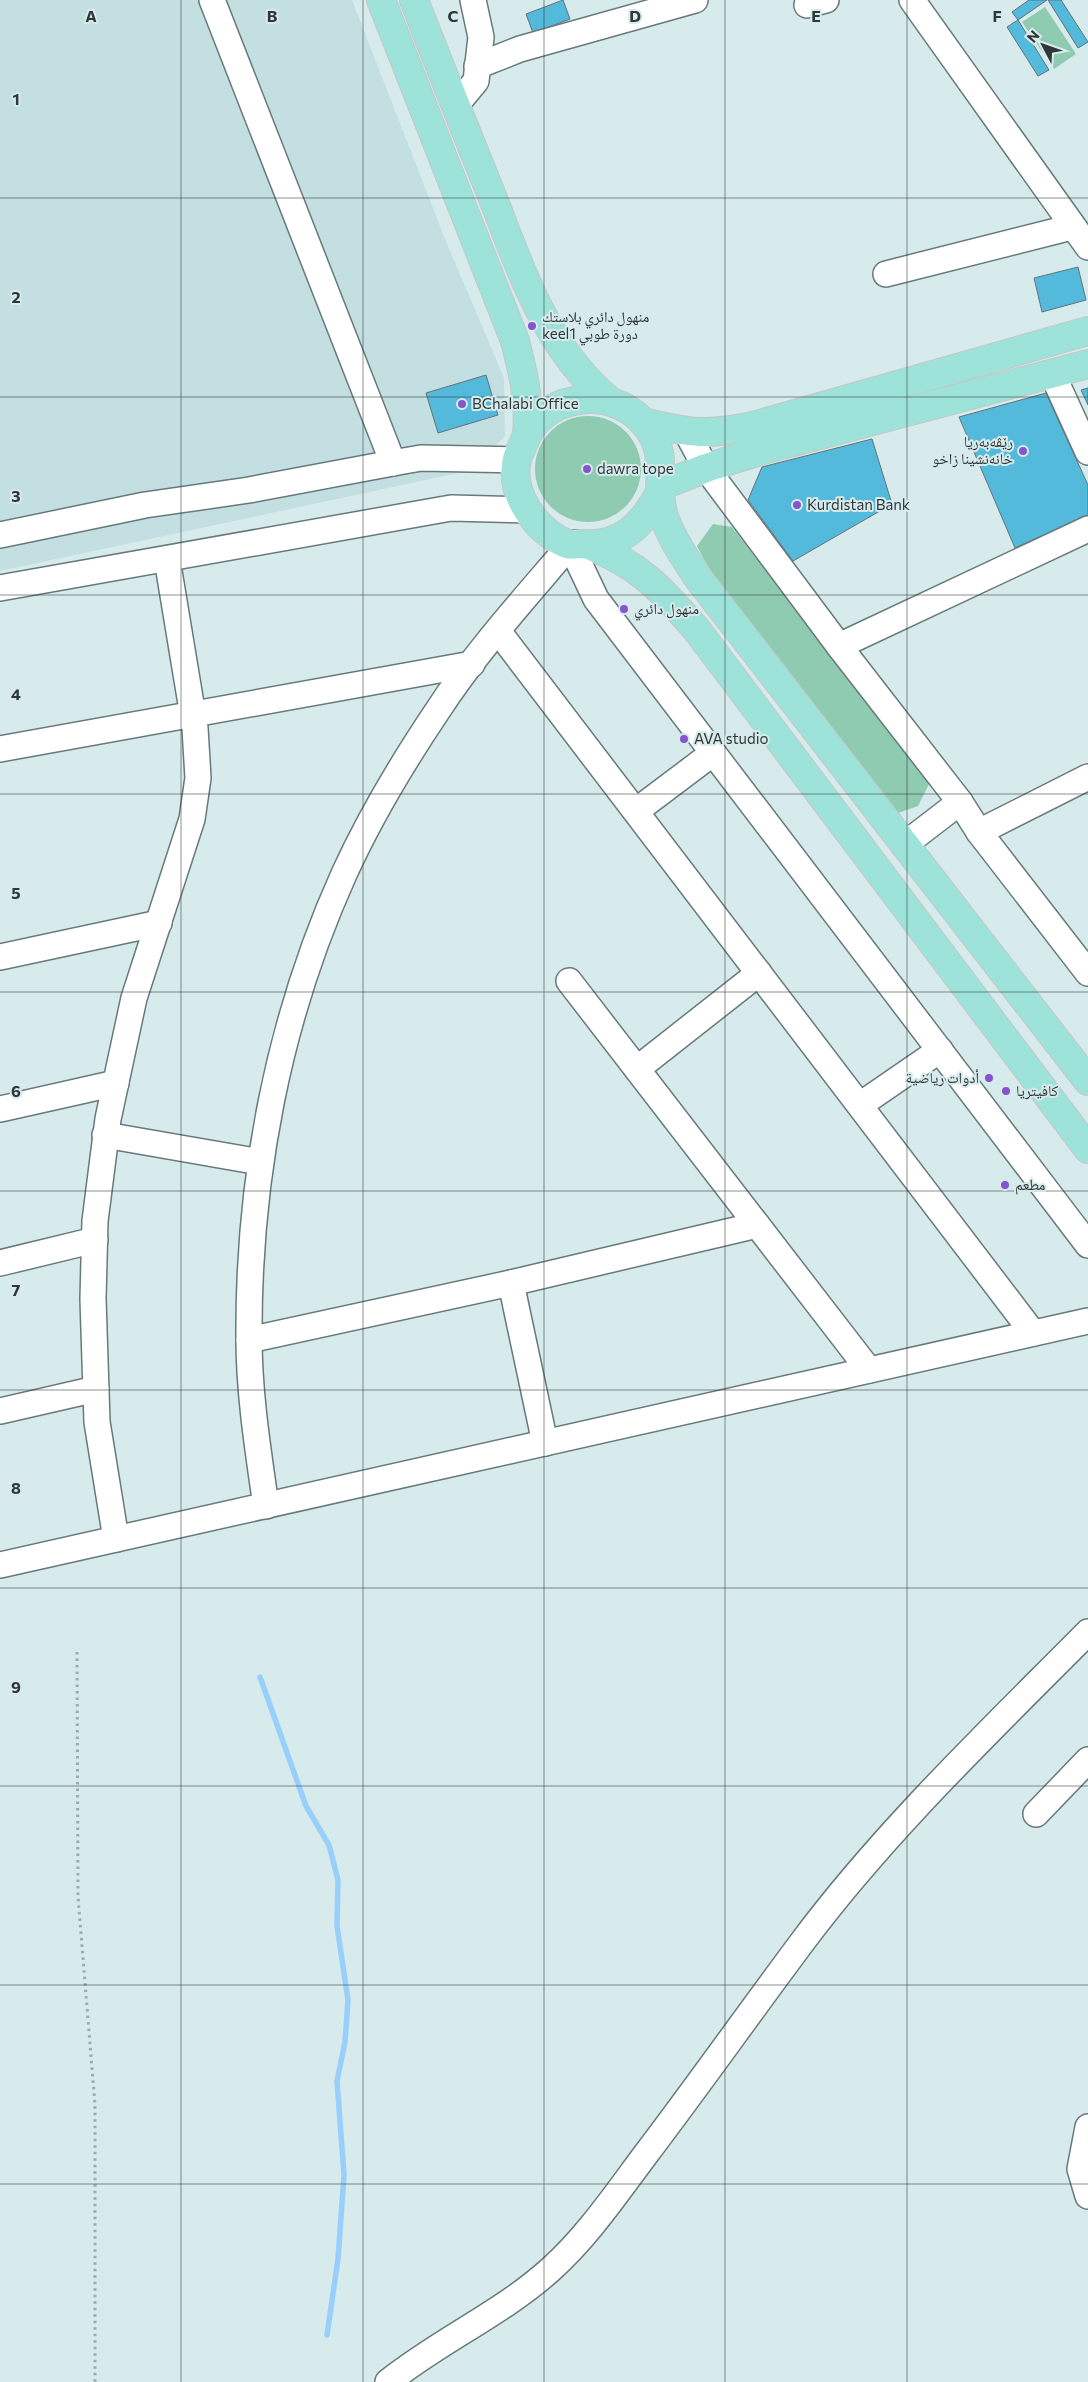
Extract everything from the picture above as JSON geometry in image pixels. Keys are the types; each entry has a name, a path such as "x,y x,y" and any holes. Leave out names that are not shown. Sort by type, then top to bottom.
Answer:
{"main road":[{"path":"381,0 516,341 524,374 529,408 527,432 517,460 516,480 521,499 545,530 578,544 618,557 647,577 696,629 1088,1149"},
{"path":"414,0 536,306 572,363 594,388 610,401 628,409 643,422 653,436 660,452 662,469 660,490 665,519 677,545 698,578 1088,1080"},
{"path":"428,117 456,105"},
{"path":"643,422 687,433 720,433 753,426 1088,331"},
{"path":"578,544 612,541 632,530 648,514 660,490 706,468 763,450 1088,364"},
{"path":"527,432 543,415 563,403 586,398 610,401"}],"street":[{"path":"212,0 393,463"},
{"path":"456,105 476,81 481,37 473,0"},
{"path":"478,66 520,49 695,0"},
{"path":"912,0 1088,247"},
{"path":"886,274 1072,227"},
{"path":"1052,373 1088,452"},
{"path":"687,433 706,468 838,646 960,802 979,832 1080,947 1088,973"},
{"path":"0,535 145,504 249,490 421,458 517,460"},
{"path":"0,588 451,508 528,510"},
{"path":"838,646 1088,529"},
{"path":"266,1506 254,1423 249,1340 251,1244 260,1162 281,1055 309,963 344,874 388,788 439,707 498,630 578,544"},
{"path":"578,544 578,562 596,599 1088,1246"},
{"path":"116,1540 98,1432 93,1299 95,1240 106,1135 134,998 188,832 196,798 198,753 167,559"},
{"path":"498,630 1033,1333"},
{"path":"0,749 472,664"},
{"path":"636,811 713,753"},
{"path":"979,832 1088,777"},
{"path":"904,845 960,802"},
{"path":"0,957 159,923"},
{"path":"637,1069 759,973"},
{"path":"569,981 870,1370"},
{"path":"860,1105 940,1050"},
{"path":"0,1110 116,1083"},
{"path":"106,1135 260,1162"},
{"path":"249,1340 510,1283 757,1225"},
{"path":"0,1263 95,1240"},
{"path":"510,1283 545,1443"},
{"path":"0,1566 1088,1321"},
{"path":"0,1411 96,1389"},
{"path":"388,2382 432,2350 506,2303 551,2270 597,2220 805,1939 879,1849 985,1736 1088,1632"},
{"path":"1036,1814 1088,1760"},
{"path":"1088,2127 1080,2169 1088,2196"}],"path":[{"path":"77,1652 78,1897 95,2105 95,2382"}],"shaded area":[{"path":"0,0 352,0 445,239 504,378 505,436 472,470 0,571"}],"green space":[{"path":"1045,7 1076,54 1054,69 1022,22"},
{"path":"588,416 608,420 625,432 637,449 641,469 637,489 625,506 608,518 588,522 568,518 551,506 539,489 535,469 539,449 551,432 568,420"},
{"path":"713,524 732,527 930,782 918,806 898,813 712,575 697,546"}],"building":[{"path":"563,0 570,19 533,33 526,14"},
{"path":"1029,0 1047,0 1018,20 1012,12"},
{"path":"1048,0 1061,0 1088,42 1078,48"},
{"path":"1018,20 1049,70 1038,76 1007,27"},
{"path":"1078,267 1086,300 1042,312 1034,278"},
{"name":"BChalabi Office","path":"486,375 498,415 438,433 426,393"},
{"path":"1088,388 1088,405 1081,390"},
{"name":"رێڤه‌به‌ريا خانه‌نشينا زاخو","path":"1046,393 1088,485 1088,515 1015,548 959,417"},
{"path":"872,439 892,504 793,561 748,500 762,467"}],"waterway":[{"path":"260,1677 306,1806 329,1845 338,1880 337,1926 348,2000 345,2042 337,2081 344,2175 338,2259 327,2335"}],"place":[{"name":"منهول دائري بلاستك keel1 دورة طوبي","path":"532,326"},
{"name":"BChalabi Office","path":"462,404"},
{"name":"رێڤه‌به‌ريا خانه‌نشينا زاخو","path":"1023,451"},
{"name":"dawra tope","path":"587,469"},
{"name":"Kurdistan Bank","path":"797,505"},
{"name":"منهول دائري","path":"624,609"},
{"name":"AVA studio","path":"684,739"},
{"name":"أدوات رياضية","path":"989,1078"},
{"name":"كافيتريا","path":"1006,1091"},
{"name":"مطعم","path":"1005,1185"}]}
